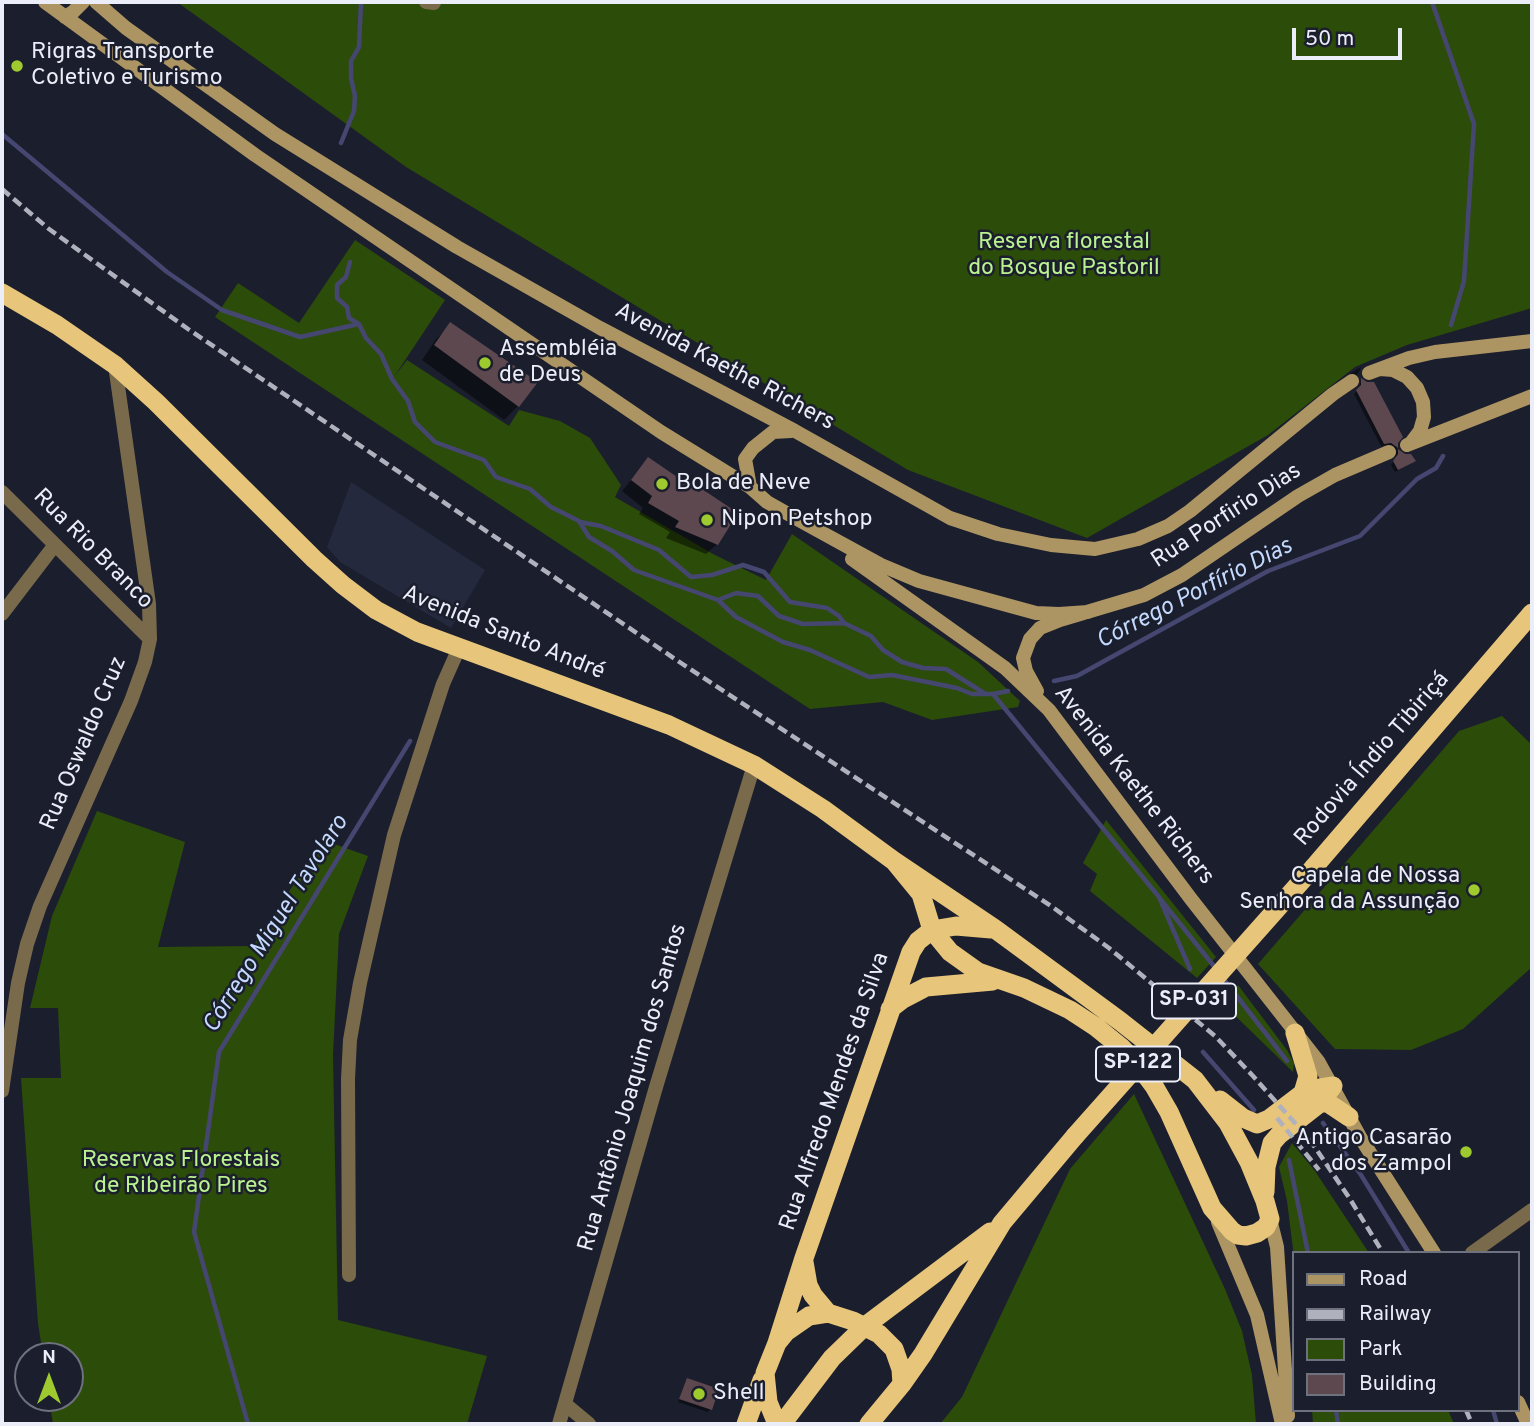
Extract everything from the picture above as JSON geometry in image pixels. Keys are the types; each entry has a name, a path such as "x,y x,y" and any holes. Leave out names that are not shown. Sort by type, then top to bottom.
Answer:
{"highway":[{"name":"Avenida Santo André","path":"2,293 57,325 115,365 156,402 314,559 344,585 386,615 417,632 669,725 754,765 823,809 995,929"},
{"name":"Rodovia Índio Tibiriçá","path":"869,1424 902,1384 1002,1223 1532,613"},
{"name":"Avenida Santo André","path":"894,861 921,894 932,930"},
{"path":"932,930 956,926 995,929"},
{"path":"964,963 961,952 969,936 995,929"},
{"name":"SP-122","path":"995,929 1195,1080 1240,1141 1268,1210"},
{"name":"SP-122","path":"932,930 950,952 964,963 978,972 1024,988 1070,1010 1096,1027 1139,1066 1169,1112 1213,1208"},
{"name":"Rua Alfredo Mendes da Silva","path":"746,1424 777,1343 911,952 918,941 932,930"},
{"path":"890,1009 926,987 1001,981"},
{"path":"1295,1033 1312,1098"},
{"path":"1195,1080 1243,1118 1257,1124 1333,1086"},
{"path":"1312,1098 1349,1117"},
{"path":"1213,1208 1238,1235 1257,1233 1266,1227 1266,1167 1272,1143 1312,1098"},
{"name":"Rodovia Índio Tibiriçá","path":"779,1424 832,1359 865,1326 1002,1223"},
{"name":"Rua Alfredo Mendes da Silva","path":"804,1258 808,1285 813,1295 833,1314"},
{"path":"777,1343 801,1320 833,1314 863,1315 897,1301"},
{"path":"833,1314 865,1326 890,1343 899,1360 902,1384"},
{"path":"832,1359 868,1343 890,1343"},
{"path":"765,1373 769,1411 779,1424"},
{"path":"796,1424 799,1399"}],"main road":[{"name":"Avenida Kaethe Richers","path":"45,2 266,163 661,432 750,487 767,502 881,565 919,581 1036,613 1088,612"},
{"path":"65,17 83,2"},
{"name":"Avenida Kaethe Richers","path":"96,2 126,28 275,134 457,247 950,518 998,534 1051,545 1095,549 1138,539 1168,526 1189,511 1352,381"},
{"path":"1532,341 1435,352 1373,371 1393,370 1407,377 1417,388 1423,402 1424,417 1420,431 1409,444 1532,396"},
{"path":"750,487 745,459 753,448 773,432 795,431"},
{"name":"Rua Porfirio Dias","path":"1088,612 1144,596 1182,575 1298,496 1335,475 1389,452"},
{"name":"Avenida Kaethe Richers","path":"797,519 1005,668 1049,710 1333,1086 1349,1117 1433,1251"},
{"path":"1049,710 1026,671 1023,658 1025,647 1040,628 1088,612"},
{"name":"SP-122","path":"1213,1208 1257,1315 1282,1424"},
{"name":"SP-122","path":"1268,1210 1277,1247 1288,1424"},
{"path":"1520,1406 1528,1424"}],"street":[{"name":"Rua Oswaldo Cruz","path":"2,1091 18,983 27,944 40,906 131,701 150,639 149,604 115,365"},
{"name":"Rua Rio Branco","path":"2,492 150,639"},
{"path":"2,614 54,546"},
{"path":"349,1275 351,1234 348,1079 350,1040 360,983 394,835 443,684 459,648"},
{"name":"Rua Antônio Joaquim dos Santos","path":"559,1424 656,1087 754,765"},
{"path":"1475,1251 1532,1210"},
{"path":"565,1404 589,1424"}],"shaded area":[{"path":"351,482 485,570 451,628 340,562 327,547"}],"green space":[{"name":"Reserva florestal do Bosque Pastoril","path":"177,2 1532,2 1532,308 1407,345 1355,367 1268,435 1087,538 908,470 406,167"},
{"path":"355,240 445,300 394,377 407,360 509,426 519,410 560,421 590,438 621,485 615,497 713,554 766,580 792,534 978,662 1020,701 1018,707 932,720 883,702 810,709 215,317 238,283 299,323"},
{"path":"1502,716 1532,745 1532,967 1463,1029 1411,1050 1335,1049 1258,964 1459,731"},
{"name":"Reservas Florestais de Ribeirão Pires","path":"97,811 185,842 158,947 253,946 323,840 368,856 339,934 333,1055 338,1320 487,1356 467,1424 53,1424 51,1412 84,1412 84,1342 41,1342 21,1078 61,1078 58,1008 30,1008 52,916"},
{"path":"1106,820 1216,957 1197,978 1090,891 1097,874 1083,863"},
{"path":"1238,985 1287,1050 1294,1063 1293,1072 1222,1003"},
{"path":"1134,1094 1242,1331 1252,1375 1256,1424 940,1424 962,1397 1070,1169"},
{"path":"1292,1143 1315,1171 1368,1251 1293,1251 1287,1201 1279,1167"},
{"path":"1312,1412 1449,1412 1454,1424 1313,1424"}],"building":[{"name":"Assembléia de Deus","path":"450,322 538,382 519,407 434,345"},
{"path":"1361,378 1374,382 1403,437 1398,448 1391,443 1384,444 1356,390 1361,385"},
{"path":"1398,449 1405,454 1411,454 1416,461 1398,470 1393,461"},
{"path":"648,457 699,492 702,489 738,513 718,545 675,527 679,521 648,503 652,496 631,480"},
{"name":"Shell","path":"687,1378 719,1389 712,1410 679,1399"}],"waterway":[{"path":"341,143 354,111 351,61 359,47 361,2"},
{"name":"Córrego Porfírio Dias","path":"1432,2 1474,124 1464,281 1451,325"},
{"path":"2,134 167,272 222,310 300,337 359,324"},
{"path":"350,262 346,277 337,285 337,298 347,307 349,318 359,324 366,338 381,354 392,379 408,401 415,422 435,442 484,460 496,477 530,489 551,507 579,521 589,537 612,551 634,570 718,600 736,617 783,642 810,650 869,677 892,675 957,688 972,694 993,694 1159,897 1190,969"},
{"name":"Córrego Porfírio Dias","path":"1054,681 1077,676 1268,571 1360,536 1417,479 1436,468 1443,456"},
{"path":"580,522 601,526 659,550 691,577 712,575 743,565 764,572 790,602 827,608 844,623"},
{"path":"718,600 736,593 758,596 779,616 803,624 844,623 871,636 883,650 902,662 923,668 946,669 984,693"},
{"name":"Córrego Porfírio Dias","path":"993,694 1008,691"},
{"name":"Córrego Miguel Tavolaro","path":"248,1424 194,1232 219,1052 410,741"},
{"path":"1161,900 1217,970"},
{"path":"1222,977 1287,1061"},
{"path":"1203,1052 1254,1110"},
{"path":"1323,1123 1361,1175 1408,1251"},
{"path":"1289,1160 1308,1251"},
{"path":"1336,1412 1338,1424"},
{"path":"1494,1412 1497,1424"}],"railway":[{"path":"2,189 49,229 188,329 681,663 1051,906 1109,948 1215,1036 1253,1076 1310,1140 1382,1251"},
{"path":"1277,1118 1319,1170"},
{"path":"1467,1412 1472,1424"}],"place":[{"name":"Rigras Transporte Coletivo e Turismo","path":"17,66"},
{"name":"Assembléia de Deus","path":"485,363"},
{"name":"Bola de Neve","path":"662,484"},
{"name":"Nipon Petshop","path":"707,520"},
{"name":"Capela de Nossa Senhora da Assunção","path":"1474,890"},
{"name":"Antigo Casarão dos Zampol","path":"1466,1152"},
{"name":"Shell","path":"699,1394"}]}
